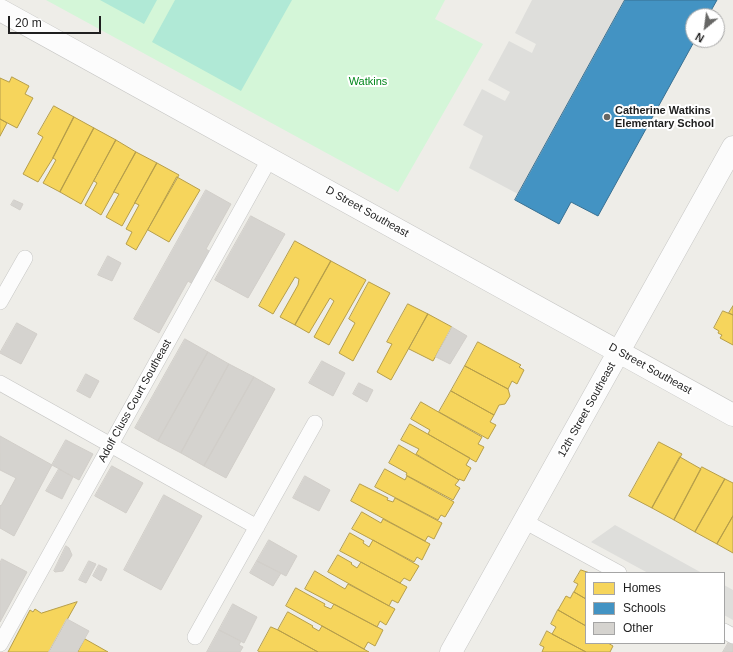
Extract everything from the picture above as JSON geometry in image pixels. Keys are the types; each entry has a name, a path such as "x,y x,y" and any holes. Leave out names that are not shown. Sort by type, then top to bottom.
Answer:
{"street":[{"name":"D Street Southeast","path":"0,10 733,415"},
{"name":"12th Street Southeast","path":"451,652 620,352 733,147"}],"lane":[{"name":"Adolf Cluss Court Southeast","path":"0,644 270,158"},
{"path":"0,302 25,258"},
{"path":"0,383 257,526"},
{"path":"195,637 315,422"},
{"path":"524,521 617,572"}],"green space":[{"name":"Watkins","path":"46,0 445,0 435,19 483,44 398,192"},
{"path":"100,0 157,0 144,24"},
{"path":"175,0 292,0 241,91 152,42"}],"shaded area":[{"path":"532,0 625,0 518,194 469,168 483,136 463,125 482,89 505,101 510,92 488,80 509,41 532,53 536,44 515,33"},
{"path":"615,525 700,572 646,572 591,542"},
{"path":"725,586 733,590 733,620 725,616"}],"building: Homes":[{"path":"12,77 29,86 25,94 33,98 17,128 0,119 0,78 9,82"},
{"path":"54,106 74,117 53,158 38,182 23,174 43,137 38,134"},
{"path":"74,117 94,128 60,192 43,183 56,160 53,158"},
{"path":"0,119 7,123 0,136"},
{"path":"94,128 116,140 81,204 60,192"},
{"path":"116,140 136,152 101,215 85,205 97,183 94,181"},
{"path":"136,152 157,163 122,226 106,217 119,194 114,192"},
{"path":"157,163 179,175 136,250 126,244 132,232 126,229 139,205 135,203"},
{"path":"177,177 200,190 169,242 148,230"},
{"path":"295,241 331,261 295,325 280,317 298,285 299,279 295,277 273,314 259,306"},
{"path":"331,261 366,280 329,345 314,337 334,301 330,298 309,333 295,325"},
{"path":"369,282 390,293 353,361 339,353 355,323 349,319"},
{"path":"408,304 428,314 391,380 377,372 392,344 387,342"},
{"path":"733,306 733,315 729,313"},
{"path":"723,311 733,315 733,345 720,338 722,335 714,328"},
{"path":"428,314 452,327 433,361 409,349"},
{"path":"478,342 521,365 519,367 524,370 517,384 512,381 508,389 465,366"},
{"path":"465,366 508,389 510,396 505,404 499,405 494,415 451,391"},
{"path":"451,391 494,415 490,422 496,425 488,439 439,412"},
{"path":"421,402 482,437 478,444 484,447 476,462 428,434 430,430 411,419"},
{"path":"410,424 470,458 466,465 471,468 464,481 459,480 416,454 419,449 401,440"},
{"path":"659,442 682,454 652,508 629,496"},
{"path":"399,445 459,480 455,485 460,488 453,500 406,475 407,473 389,463"},
{"path":"680,457 701,469 674,520 652,508"},
{"path":"702,467 725,479 695,532 674,520"},
{"path":"385,469 405,480 407,476 454,502 445,517 441,515 438,520 375,487"},
{"path":"725,479 733,483 733,516 717,544 695,532"},
{"path":"360,484 388,498 387,500 393,502 395,498 442,523 434,539 428,536 425,541 351,501"},
{"path":"362,512 381,523 383,519 430,544 422,560 417,557 414,562 352,529"},
{"path":"733,516 733,553 717,544"},
{"path":"350,533 364,541 363,543 369,547 373,540 419,566 410,581 404,578 400,583 340,551"},
{"path":"338,555 352,563 351,564 357,568 361,562 407,587 398,603 392,600 389,606 328,572"},
{"path":"581,570 587,572 585,572 585,598 574,592 578,584 574,582"},
{"path":"315,571 345,589 348,584 395,609 386,625 380,621 377,627 305,589"},
{"path":"296,588 325,604 324,606 331,609 334,604 383,630 375,646 368,642 364,649 286,606"},
{"path":"574,592 585,598 585,625 558,610 566,596 570,598"},
{"path":"77,602 49,652 8,652 30,610 33,612 35,609 41,613"},
{"path":"558,610 585,625 585,644 610,644 613,646 610,652 586,652 552,634 556,627 551,624"},
{"path":"288,612 319,631 322,626 369,652 318,652 278,630"},
{"path":"271,627 278,630 318,652 258,651"},
{"path":"547,631 586,652 542,652 544,647 540,645"},
{"path":"85,639 108,652 78,652"}],"building: Schools":[{"name":"Catherine Watkins Elementary School","path":"625,0 717,0 712,8 685,8 685,48 691,48 598,216 571,202 559,224 515,200"}],"building: Other":[{"path":"206,190 231,204 206,249 212,253 194,285 188,281 159,333 134,319"},
{"path":"14,200 23,204 20,210 11,205"},
{"path":"251,216 285,234 248,298 215,280"},
{"path":"108,256 121,263 112,281 98,275"},
{"path":"17,323 37,334 21,364 0,353"},
{"path":"452,327 467,336 450,364 436,357"},
{"path":"185,339 208,352 158,441 135,428"},
{"path":"208,352 229,364 181,453 158,441"},
{"path":"322,361 345,373 333,396 309,383"},
{"path":"229,364 254,377 204,466 181,453"},
{"path":"86,374 99,381 90,398 77,391"},
{"path":"254,377 275,389 226,478 204,466"},
{"path":"359,383 373,390 367,402 353,394"},
{"path":"0,436 52,465 14,536 0,528 0,505 1,506 16,478 0,470"},
{"path":"66,440 93,454 79,480 52,465"},
{"path":"112,466 143,483 126,513 95,496"},
{"path":"59,469 73,477 62,499 46,491"},
{"path":"305,476 330,490 319,511 293,498"},
{"path":"164,495 202,516 161,590 124,570"},
{"path":"269,540 297,556 286,576 257,561"},
{"path":"66,546 69,548 72,555 63,571 55,572 54,571"},
{"path":"2,559 27,572 0,622 0,563"},
{"path":"89,561 96,564 86,583 79,580"},
{"path":"257,561 281,573 273,586 250,573"},
{"path":"99,565 107,569 101,581 93,576"},
{"path":"233,604 257,617 244,643 219,630"},
{"path":"67,619 89,631 77,652 49,652"},
{"path":"219,630 241,641 239,645 243,647 240,652 207,652"},
{"path":"730,640 733,642 733,652 723,652"}],"place":[{"name":"Catherine Watkins Elementary School","path":"607,117"}]}
